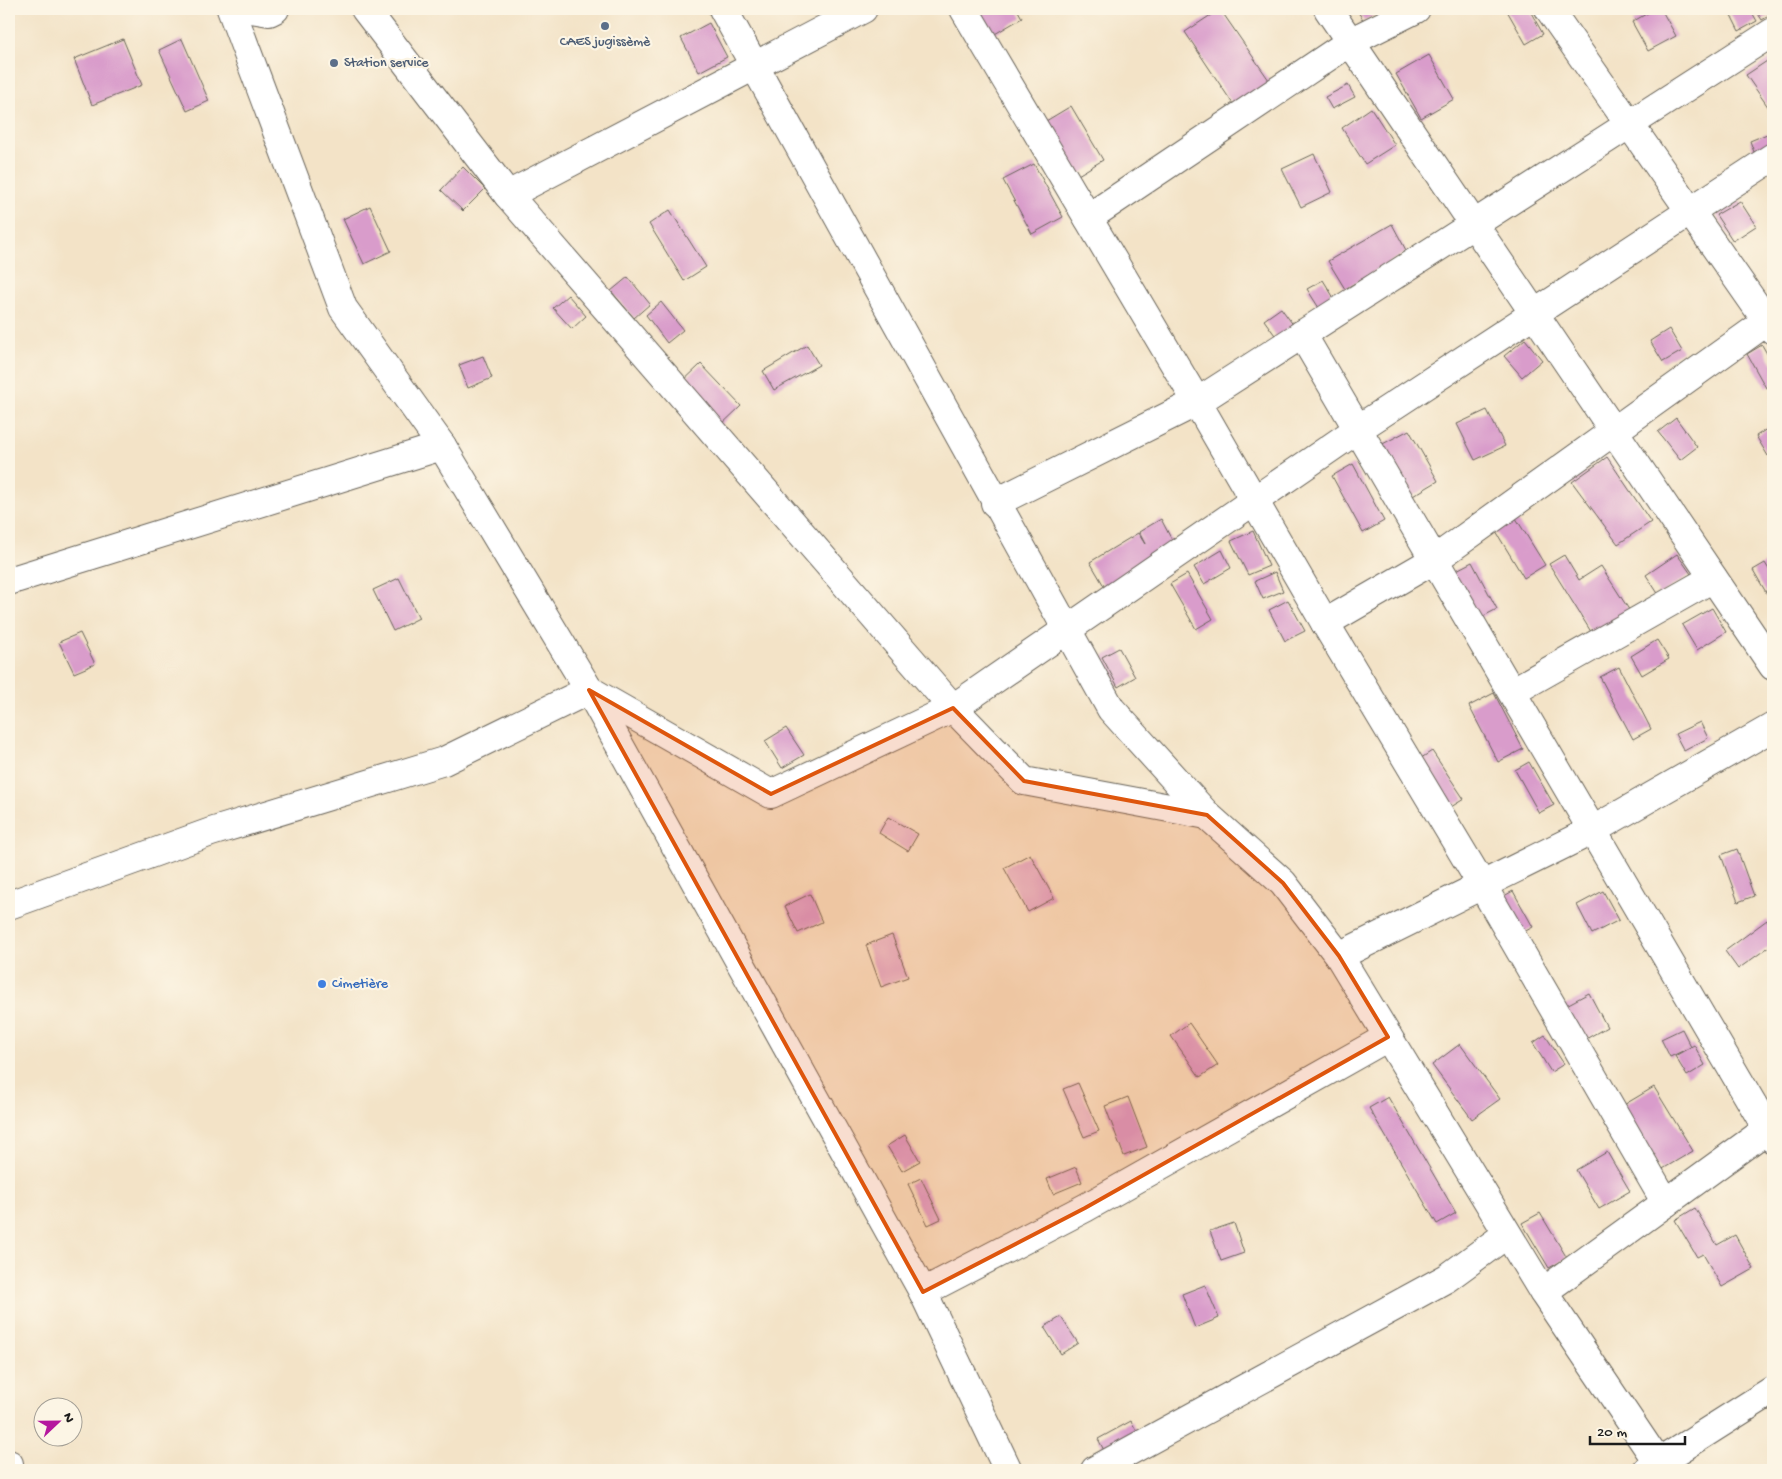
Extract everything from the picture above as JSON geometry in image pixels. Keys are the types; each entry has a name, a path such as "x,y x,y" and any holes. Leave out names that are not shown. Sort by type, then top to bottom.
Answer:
{"street":[{"path":"231,9 344,308 442,446 589,690 923,1292 1008,1470"},
{"path":"251,9 269,12 275,9"},
{"path":"365,9 508,195 953,708 1024,781 1207,815"},
{"path":"723,9 995,503 1111,709 1207,815 1283,883 1339,956 1543,1292 1657,1469 1773,1390"},
{"path":"508,195 863,9"},
{"path":"964,9 1482,885 1666,1202"},
{"path":"1328,9 1773,666"},
{"path":"1088,218 1350,42 1416,9"},
{"path":"1325,622 1434,560 1771,322 1690,211 1549,9"},
{"path":"995,503 1197,402 1773,32"},
{"path":"589,690 771,794 953,708 1358,429 1773,156"},
{"path":"1302,334 1771,1131 1666,1202 1543,1292"},
{"path":"9,581 442,446"},
{"path":"1512,692 1713,578"},
{"path":"9,905 211,832 444,761 589,690"},
{"path":"1339,956 1593,830 1773,727"},
{"path":"923,1292 1085,1208 1388,1037"},
{"path":"1095,1470 1447,1278 1508,1234"},
{"path":"9,1464 10,1470"}],"highlighted area":[{"path":"589,690 771,794 953,708 1024,781 1207,815 1283,883 1339,956 1388,1037 1085,1208 923,1292"}],"building":[{"path":"971,9 1017,9 1022,18 988,38"},
{"path":"1220,9 1271,83 1235,107 1185,32"},
{"path":"1356,9 1383,9 1364,21"},
{"path":"1506,9 1529,9 1543,34 1526,44"},
{"path":"1655,9 1661,9 1676,36 1648,51 1632,22"},
{"path":"1728,9 1750,9 1757,21 1739,31"},
{"path":"1755,9 1773,9 1773,13 1762,20"},
{"path":"709,23 727,57 699,72 681,38"},
{"path":"123,39 142,85 92,105 74,59"},
{"path":"182,39 209,101 187,111 159,50"},
{"path":"1429,55 1454,99 1421,118 1396,74"},
{"path":"1773,57 1773,114 1746,75"},
{"path":"1348,85 1355,97 1332,109 1325,97"},
{"path":"1071,106 1103,160 1073,178 1041,124"},
{"path":"1371,108 1395,145 1365,164 1342,128"},
{"path":"1767,134 1770,145 1754,152 1750,141"},
{"path":"1314,154 1332,192 1301,207 1282,169"},
{"path":"1034,164 1063,217 1032,234 1003,180"},
{"path":"463,167 485,189 463,211 441,190"},
{"path":"1740,201 1756,226 1733,241 1716,215"},
{"path":"370,206 391,251 364,264 343,219"},
{"path":"670,210 706,267 684,281 649,224"},
{"path":"1392,224 1407,252 1345,289 1328,261"},
{"path":"628,277 650,304 634,318 611,291"},
{"path":"1323,280 1334,298 1319,308 1307,289"},
{"path":"568,295 586,316 572,329 553,308"},
{"path":"661,302 683,330 667,343 646,315"},
{"path":"1281,308 1294,326 1277,338 1264,320"},
{"path":"1669,329 1682,351 1663,362 1650,341"},
{"path":"1525,339 1542,360 1522,377 1504,356"},
{"path":"807,345 819,365 774,390 763,371"},
{"path":"1762,345 1773,364 1773,384 1766,388 1747,354"},
{"path":"483,356 492,378 468,388 459,365"},
{"path":"701,364 741,406 719,427 679,385"},
{"path":"1487,410 1505,446 1475,460 1457,424"},
{"path":"1676,418 1697,447 1680,460 1658,432"},
{"path":"1773,425 1773,452 1768,456 1756,436"},
{"path":"1409,430 1438,481 1406,500 1377,447"},
{"path":"1607,457 1651,522 1618,544 1572,482"},
{"path":"1353,464 1384,521 1363,533 1332,476"},
{"path":"1514,515 1545,565 1524,578 1493,527"},
{"path":"1161,519 1175,546 1107,591 1090,562 1138,533 1145,544 1139,532"},
{"path":"1253,531 1269,566 1248,575 1231,541"},
{"path":"1222,550 1231,568 1204,584 1194,567"},
{"path":"1677,554 1691,574 1659,595 1646,575"},
{"path":"1564,555 1579,580 1601,566 1635,619 1598,643 1549,564"},
{"path":"1472,562 1497,609 1474,621 1449,574"},
{"path":"1765,563 1773,576 1773,590 1767,594 1753,570"},
{"path":"1275,572 1283,591 1263,599 1255,581"},
{"path":"1187,574 1213,619 1196,629 1170,584"},
{"path":"399,578 419,618 393,631 373,590"},
{"path":"1288,600 1305,631 1285,641 1269,610"},
{"path":"1712,608 1726,632 1697,650 1682,625"},
{"path":"80,633 95,664 74,673 59,642"},
{"path":"1657,640 1669,659 1642,675 1631,656"},
{"path":"1119,648 1135,677 1118,687 1102,657"},
{"path":"1619,667 1651,729 1633,739 1600,677"},
{"path":"1494,693 1523,749 1498,762 1469,706"},
{"path":"1700,722 1708,738 1684,751 1675,734"},
{"path":"786,728 804,755 782,768 765,741"},
{"path":"1432,751 1464,799 1446,810 1415,762"},
{"path":"1529,762 1554,805 1539,813 1515,770"},
{"path":"888,817 918,834 908,851 879,833"},
{"path":"1737,849 1754,896 1738,902 1721,855"},
{"path":"1030,854 1054,898 1028,912 1004,868"},
{"path":"1513,891 1533,927 1515,937 1495,901"},
{"path":"1603,891 1619,920 1592,934 1577,905"},
{"path":"810,894 822,922 798,933 785,906"},
{"path":"1767,920 1773,929 1773,944 1738,969 1725,951"},
{"path":"892,935 908,977 881,987 866,945"},
{"path":"1589,993 1607,1027 1577,1044 1559,1009"},
{"path":"1189,1023 1218,1065 1200,1077 1171,1036"},
{"path":"1682,1029 1691,1047 1670,1057 1661,1039"},
{"path":"1545,1035 1564,1064 1551,1072 1533,1043"},
{"path":"1460,1044 1500,1099 1472,1119 1432,1065"},
{"path":"1694,1045 1705,1065 1687,1076 1675,1056"},
{"path":"1078,1083 1099,1131 1084,1137 1063,1089"},
{"path":"1654,1087 1693,1151 1661,1170 1622,1106"},
{"path":"1128,1097 1147,1147 1124,1156 1105,1106"},
{"path":"1388,1097 1456,1213 1437,1224 1369,1108"},
{"path":"905,1135 920,1161 902,1171 887,1146"},
{"path":"1607,1152 1630,1191 1599,1209 1576,1170"},
{"path":"1076,1167 1082,1182 1053,1194 1047,1179"},
{"path":"921,1178 941,1219 928,1225 908,1184"},
{"path":"1695,1208 1717,1245 1735,1235 1754,1269 1722,1287 1703,1254 1697,1257 1675,1220"},
{"path":"1540,1213 1567,1258 1549,1268 1522,1223"},
{"path":"1234,1223 1244,1253 1221,1261 1210,1231"},
{"path":"1205,1285 1219,1318 1195,1328 1182,1294"},
{"path":"1061,1317 1078,1343 1061,1354 1044,1327"},
{"path":"1131,1421 1139,1435 1106,1454 1098,1439"}],"place":[{"name":"CAES jugissèmè","path":"605,26"},
{"name":"Station service","path":"334,63"},
{"name":"Cimetière","path":"322,984"}]}
